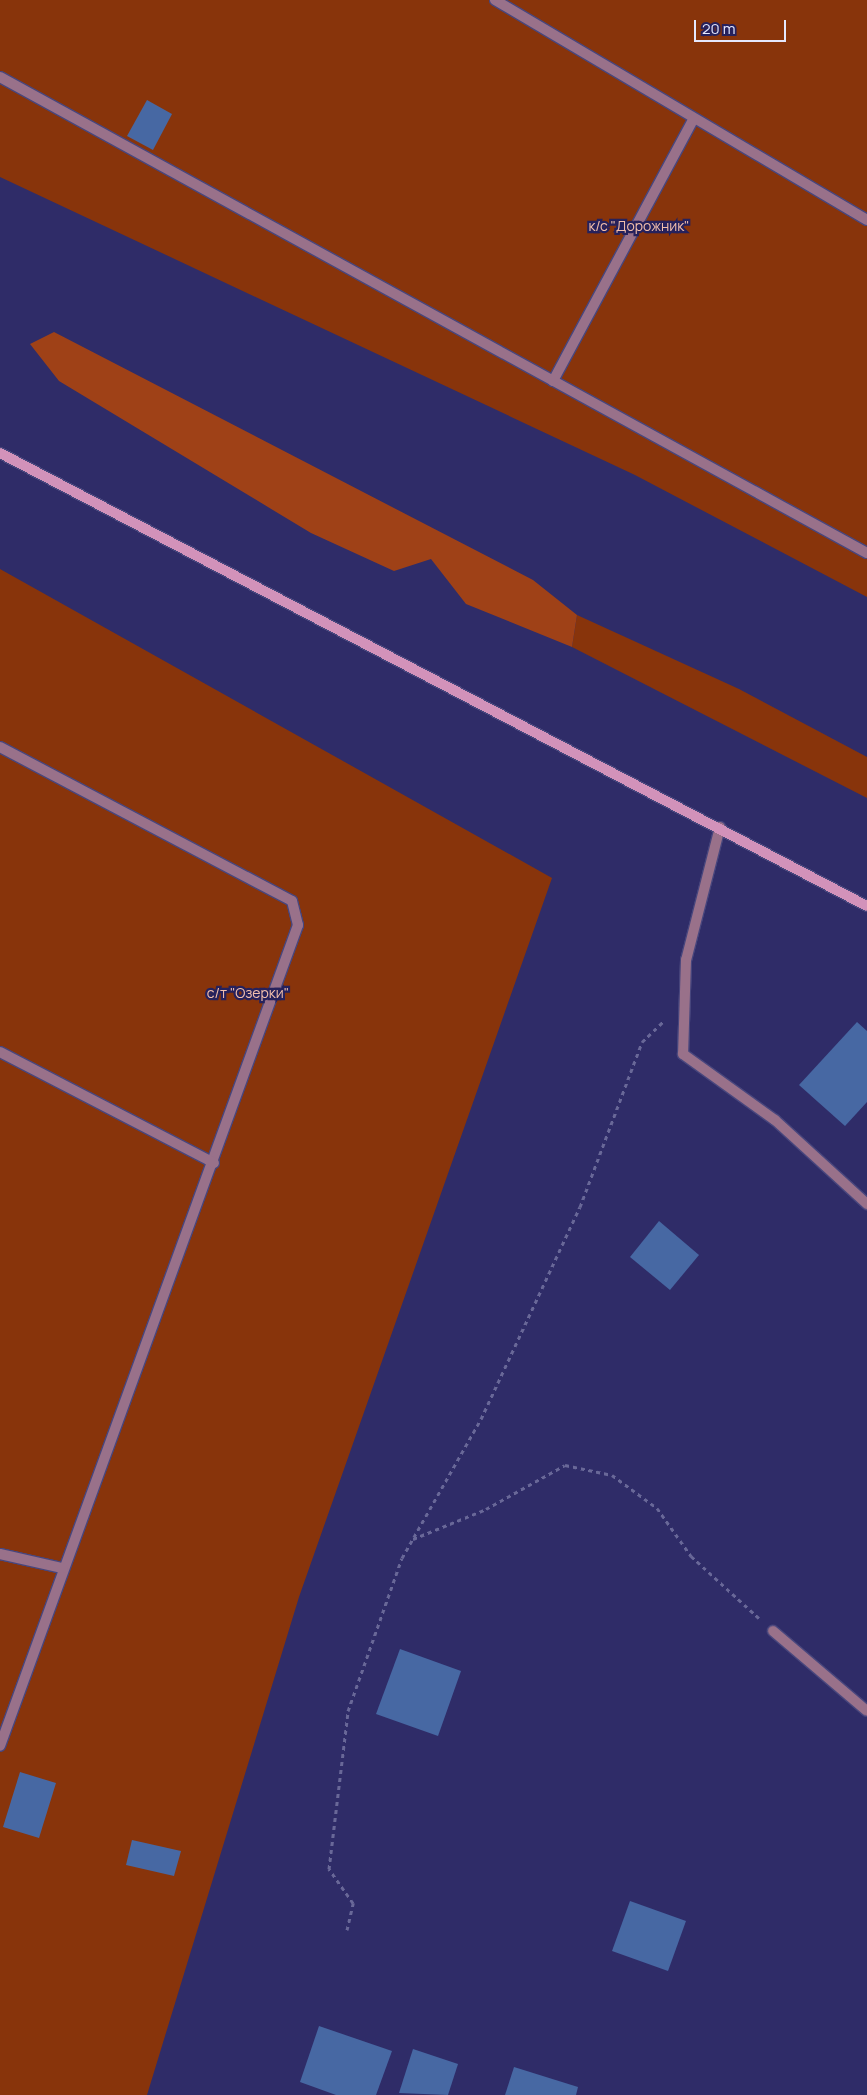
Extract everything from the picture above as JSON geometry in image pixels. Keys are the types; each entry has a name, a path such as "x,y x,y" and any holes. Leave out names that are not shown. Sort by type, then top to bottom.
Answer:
{"main road":[{"path":"0,453 720,827 867,906"}],"street":[{"path":"495,0 867,220"},
{"path":"0,77 867,553"},
{"path":"553,381 694,118"},
{"path":"0,747 292,901 298,925 214,1163 62,1568 0,1746"},
{"path":"720,827 686,960 683,1054 775,1120 867,1204"},
{"path":"0,1052 214,1163"},
{"path":"0,1554 62,1568"},
{"path":"773,1631 867,1710"}],"path":[{"path":"347,1930 353,1902 330,1869 348,1711 412,1539 481,1419 580,1208 642,1042 684,1000"},
{"path":"412,1539 486,1508 565,1465 612,1475 657,1508 691,1556 773,1631"}],"green space":[{"name":"к/с \"Дорожник\"","path":"0,0 867,0 867,597 635,475 0,177"},
{"name":"с/т \"Озерки\"","path":"0,569 552,878 299,1597 147,2095 0,2095"},
{"path":"577,615 739,689 867,757 867,798 572,647"}],"shaded area":[{"path":"54,332 533,580 577,615 572,647 466,604 431,559 394,571 311,533 59,381 30,344"}],"building":[{"path":"147,100 172,114 153,150 127,136"},
{"path":"857,1022 867,1031 867,1102 845,1126 799,1085"},
{"path":"659,1221 699,1255 670,1290 630,1257"},
{"path":"400,1649 461,1671 438,1736 376,1714"},
{"path":"20,1772 56,1783 39,1838 3,1827"},
{"path":"132,1840 181,1851 174,1876 126,1865"},
{"path":"630,1901 686,1921 668,1971 612,1951"},
{"path":"319,2026 392,2051 376,2095 336,2095 300,2082"},
{"path":"413,2049 458,2064 448,2095 399,2093"},
{"path":"514,2067 578,2087 576,2095 505,2095"}]}
